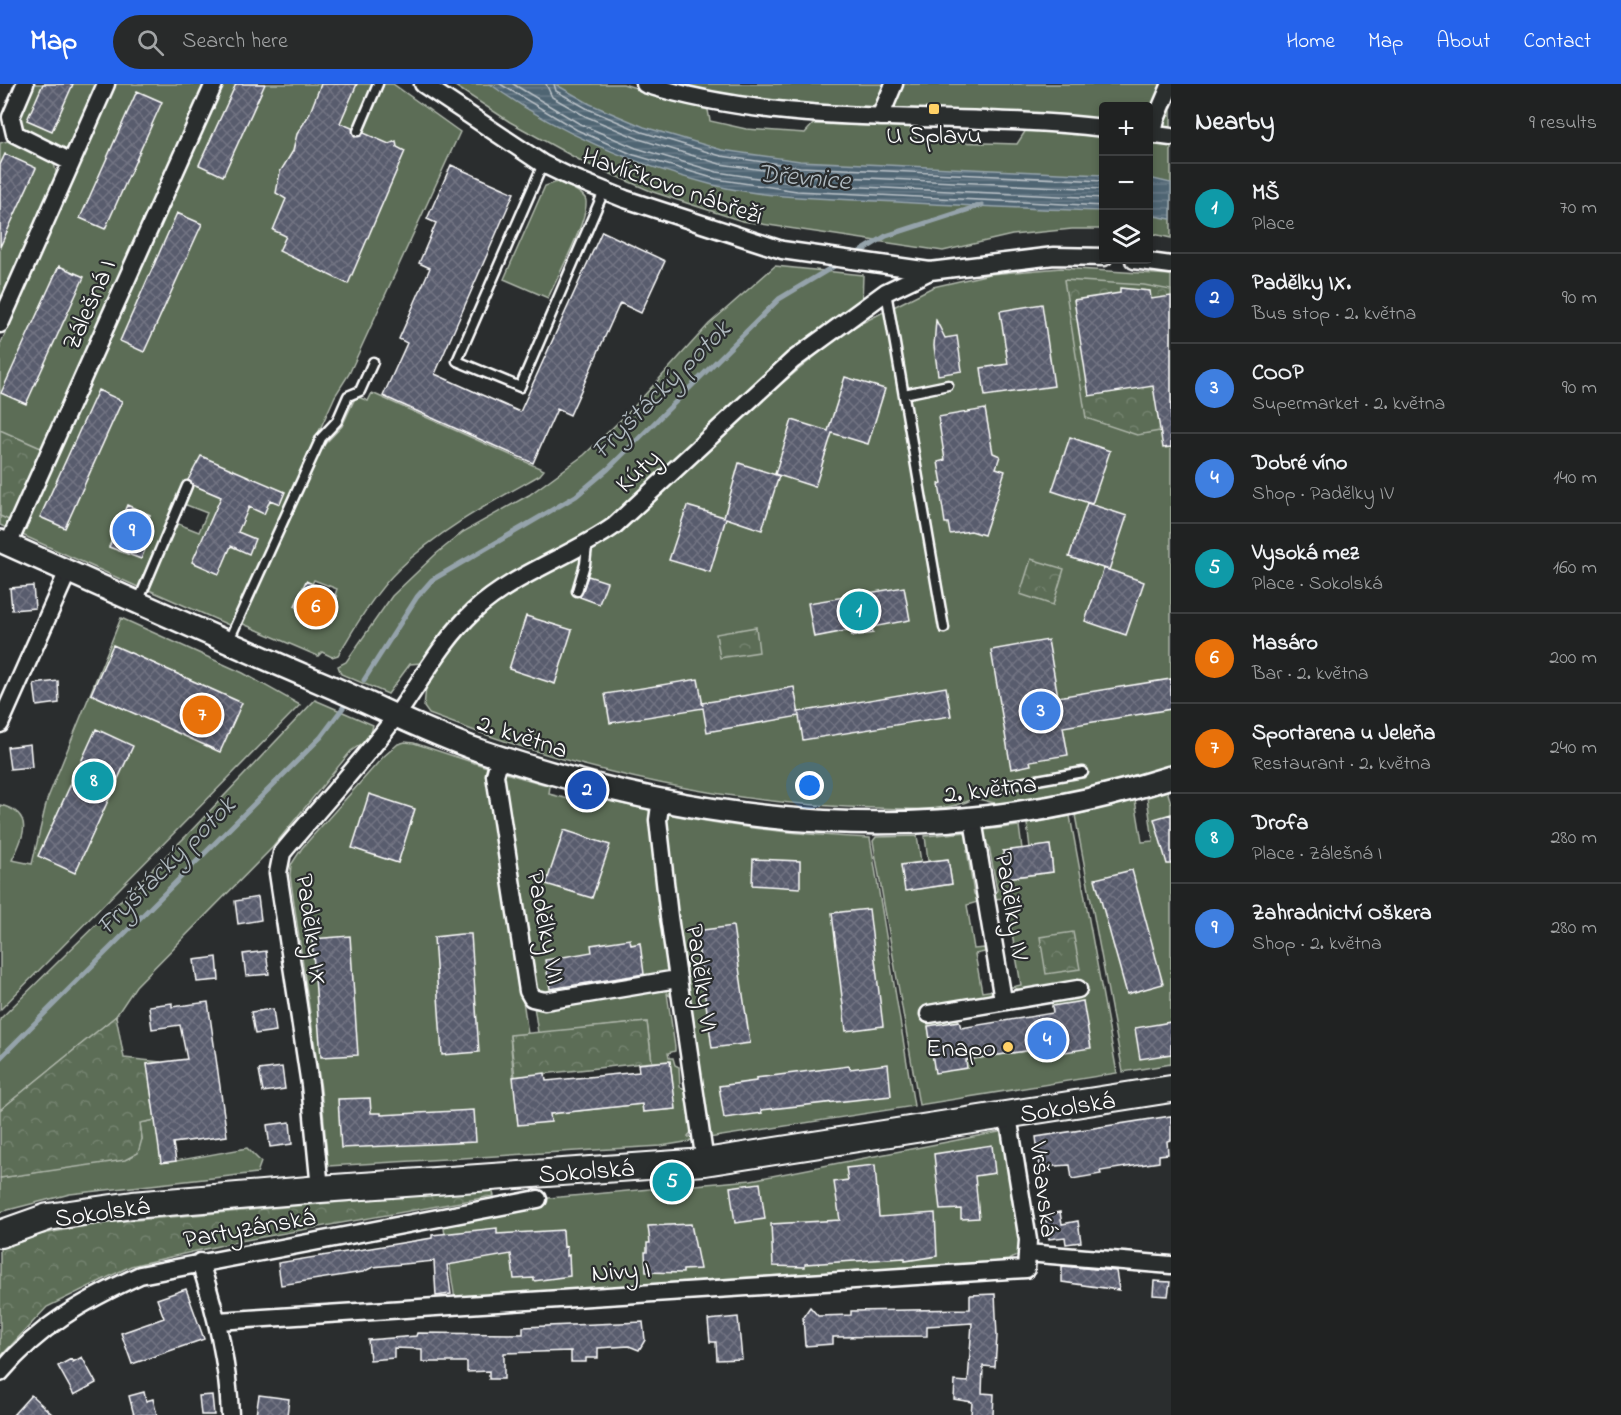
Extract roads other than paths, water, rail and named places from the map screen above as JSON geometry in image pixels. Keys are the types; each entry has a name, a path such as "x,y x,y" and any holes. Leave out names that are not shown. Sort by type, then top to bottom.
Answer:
{"main road":[{"name":"Sokolská","path":"0,1234 48,1217 76,1212 320,1188 705,1162 1171,1089"}],"street":[{"path":"25,84 11,117 15,134 71,162"},
{"path":"0,323 106,84"},
{"name":"Zálešná I","path":"4,543 214,84"},
{"name":"Havlíčkovo nábřeží","path":"423,84 543,164 604,191 782,250 930,271"},
{"path":"645,84 685,96 732,106 880,117 1099,128"},
{"path":"880,117 894,84"},
{"path":"1153,128 1171,84"},
{"path":"1153,134 1171,138"},
{"path":"930,271 1054,256 1099,257"},
{"path":"1153,263 1171,265"},
{"name":"Kúty","path":"386,713 475,610 509,586 587,546 614,526 824,334 886,292 930,271"},
{"name":"2. května","path":"4,543 324,683 386,713 536,769 661,800 774,819 911,824 973,820 1088,801 1171,777"},
{"path":"0,724 68,571"},
{"name":"Padělky IX","path":"320,1188 310,1085 278,863 282,853 386,713"},
{"name":"Padělky VII","path":"500,757 495,775 522,957 531,998 545,1001 677,979"},
{"name":"Padělky VI","path":"661,800 658,820 677,979 705,1162"},
{"name":"Padělky IV","path":"973,820 1003,1000"},
{"name":"Padělky IV","path":"929,1014 1078,989"},
{"name":"Vršavská","path":"1008,1116 1028,1240 1027,1261"},
{"name":"Partyzánská","path":"0,1373 22,1347 54,1321 88,1299 140,1275 538,1199"},
{"name":"Nivy I","path":"218,1321 1027,1261 1171,1265"},
{"path":"200,1262 218,1321 230,1415"}],"lane":[{"path":"358,131 378,84"},
{"path":"543,164 457,361 520,387 604,191"},
{"path":"886,292 944,628"},
{"path":"228,642 321,438 337,422 348,396 360,392 373,362"},
{"path":"904,394 948,385"},
{"path":"138,603 187,486"},
{"path":"577,591 585,564 587,546"},
{"path":"1008,785 1083,772"}],"water":[{"name":"Dřevnice","path":"490,84 555,84 590,104 644,127 722,150 800,161 1099,175 1099,211 814,198 733,189 683,177 625,157 569,132 515,102"},
{"path":"1153,179 1171,183 1171,219 1153,216"}],"waterway":[{"name":"Fryštácký potok","path":"855,255 886,236 982,205"},
{"name":"Fryštácký potok","path":"364,680 417,597 432,580 576,496 608,469 779,299 841,262"},
{"name":"Fryštácký potok","path":"0,1058 321,737 348,701"}],"place":[{"name":"U Splavu","path":"934,109"},
{"name":"Zahradnictví Oškera","path":"132,531"},
{"name":"Masáro","path":"316,607"},
{"name":"MŠ","path":"859,611"},
{"name":"COOP","path":"1041,711"},
{"name":"Sportarena u Jeleňa","path":"202,715"},
{"name":"Drofa","path":"94,781"},
{"name":"Padělky IX.","path":"587,790"},
{"name":"Dobré víno","path":"1047,1040"},
{"name":"Enapo","path":"1008,1047"},
{"name":"Vysoká mez","path":"672,1182"}]}
